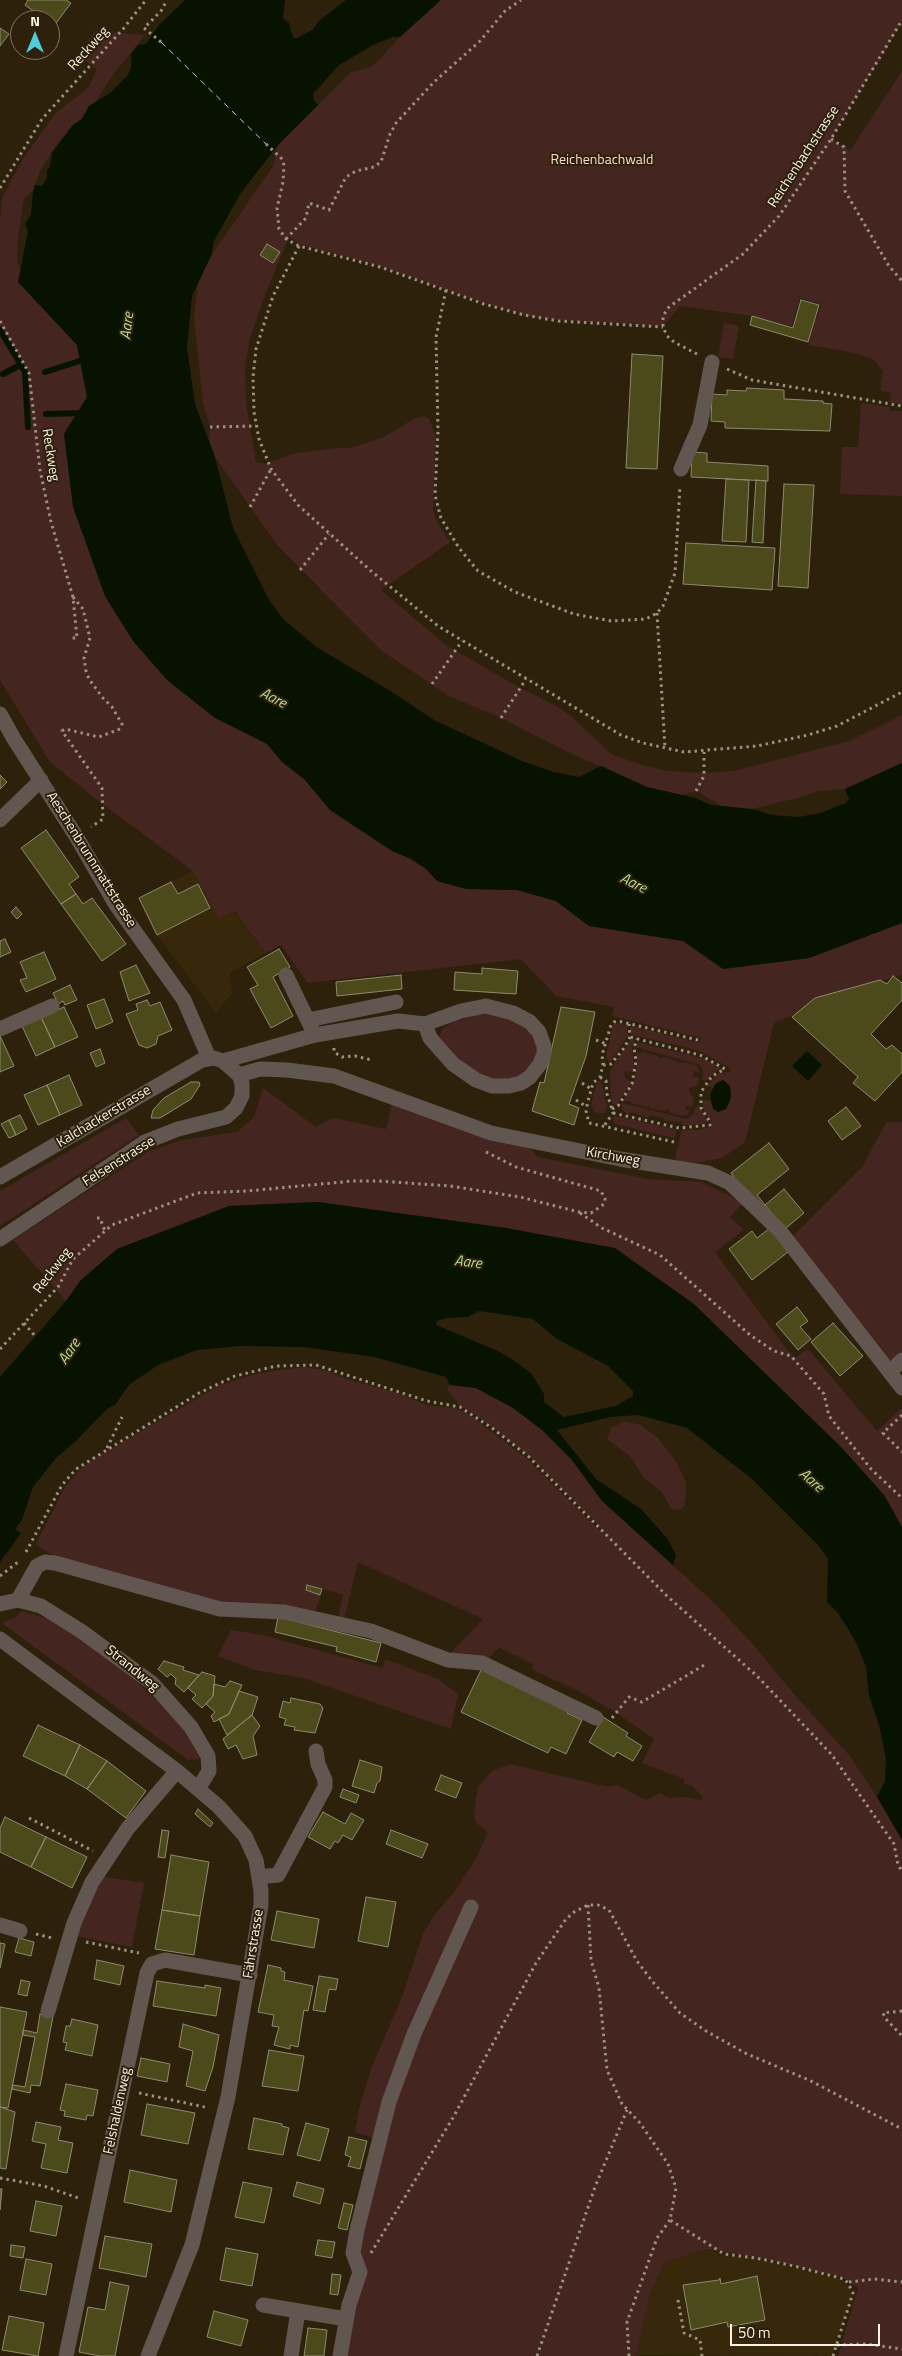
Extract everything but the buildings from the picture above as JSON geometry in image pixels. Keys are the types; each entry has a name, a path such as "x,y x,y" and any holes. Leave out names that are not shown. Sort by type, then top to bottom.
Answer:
{"street":[{"path":"682,469 700,425 712,362"},
{"name":"Aeschenbrunnmattstrasse","path":"0,714 76,836 116,905 184,1000 216,1060"},
{"path":"0,820 41,780"},
{"path":"286,975 315,1035"},
{"path":"308,1020 396,1002"},
{"path":"0,1029 52,1006"},
{"path":"476,1007 495,1007 513,1013 530,1022 539,1032 544,1046 544,1054 540,1064 530,1077 521,1083 509,1086 492,1086 476,1080 453,1064 430,1038 425,1024 476,1007"},
{"name":"Kalchackerstrasse","path":"0,1177 184,1070 315,1035 398,1021 425,1024"},
{"path":"216,1060 239,1075"},
{"name":"Kirchweg","path":"239,1075 260,1069 287,1070 334,1076 491,1133 708,1173 730,1183 780,1231 902,1388"},
{"name":"Felsenstrasse","path":"0,1239 145,1142 178,1129 226,1117 236,1108 242,1096 242,1083 239,1075"},
{"path":"890,1372 902,1360"},
{"path":"18,1600 37,1566 45,1562 55,1563 220,1609 284,1612 371,1631 448,1660 482,1663 596,1718"},
{"name":"Strandweg","path":"0,1604 18,1600 28,1601 54,1613 114,1653 152,1683 191,1727 208,1756 209,1771 198,1789"},
{"name":"Fährstrasse","path":"0,1639 177,1771 219,1807 244,1836 256,1860 260,1905 250,1975 228,2097 201,2214 177,2288 148,2356"},
{"path":"259,1877 278,1875 325,1787 325,1780 318,1764 316,1750"},
{"path":"48,2011 68,1941 81,1905 106,1858 128,1828 177,1771"},
{"path":"340,2356 346,2319 360,2272 354,2258 354,2247 389,2102 414,2034 471,1907"},
{"path":"0,1926 20,1931"},
{"path":"152,1964 160,1960 172,1960 250,1975"},
{"name":"Felshaldenweg","path":"66,2356 145,1978 152,1964"},
{"path":"263,2305 346,2319"},
{"path":"291,2356 298,2311"}],"path":[{"name":"Reckweg","path":"0,188 11,166 42,119 123,29 146,0"},
{"path":"161,42 144,28 161,11 167,0"},
{"path":"286,239 306,218 309,202 329,210 346,178 356,172 374,168 381,162 390,134 396,123 433,83 468,53 505,11 521,0"},
{"name":"Reichenbachstrasse","path":"446,290 484,304 532,317 558,321 662,327 663,316 669,307 683,295 729,265 757,241 799,188 831,139 902,20"},
{"path":"831,139 844,148 844,191 889,266 902,281"},
{"path":"266,144 282,159 284,176 277,216 280,229 286,239 299,246 380,267 446,290 436,337 436,495 441,518 459,548 478,571 489,579 515,592 593,619 611,621 646,619 658,613 663,606 670,592 675,573 682,469"},
{"path":"299,246 280,280 256,349 253,377 256,426 259,439 272,469 298,504 412,607 462,641 621,735 684,752 704,752 757,746 836,726 902,692"},
{"name":"Reckweg","path":"0,321 29,373 40,470 51,522 74,597"},
{"path":"734,372 752,380 902,406"},
{"path":"210,427 256,426"},
{"path":"250,507 272,469"},
{"path":"300,570 329,534"},
{"path":"69,638 77,638 74,597"},
{"path":"74,597 83,609 90,638 84,658 86,671 122,724 120,729 99,737 65,729 62,731 102,788 104,803 103,819 76,836"},
{"path":"658,613 666,748"},
{"path":"432,684 462,641"},
{"path":"502,718 526,679"},
{"path":"696,791 704,776 704,752"},
{"path":"674,1142 589,1122 587,1107 591,1089 600,1077 603,1065 602,1055 611,1025 618,1021 698,1040"},
{"path":"603,1065 611,1064 630,1037 629,1024"},
{"path":"332,1032 334,1052 342,1058 355,1056 372,1060"},
{"path":"613,1111 679,1128 710,1125 701,1108 701,1092 712,1076 725,1069 700,1055 630,1037"},
{"path":"604,1126 632,1084 636,1061 634,1048 637,1039"},
{"path":"596,1040 606,1044"},
{"path":"600,1077 606,1082 607,1094 613,1111"},
{"path":"582,1084 591,1089"},
{"path":"576,1100 587,1107"},
{"path":"476,1146 497,1159 516,1167 601,1191 605,1199 601,1208 591,1213 579,1212"},
{"name":"Reckweg","path":"0,1349 58,1287 73,1259 112,1225 198,1193 247,1191 353,1181 450,1186 520,1197 579,1212"},
{"path":"579,1212 602,1228 660,1255 750,1335 774,1351 791,1356 824,1394 829,1416 871,1469 902,1498"},
{"path":"98,1218 100,1218 106,1231"},
{"path":"24,1323 35,1336"},
{"path":"25,1554 62,1485 76,1469 106,1449 219,1383 259,1370 290,1365 316,1365 427,1402 456,1406 465,1410 528,1456 667,1596 757,1676 832,1755 894,1844 898,1865 902,1871"},
{"path":"902,1415 883,1432 902,1452"},
{"path":"106,1449 122,1416"},
{"path":"0,1576 21,1561"},
{"path":"596,1718 599,1710 612,1718 629,1698 642,1702 706,1664"},
{"path":"29,1818 106,1858"},
{"path":"588,1905 591,1960 599,1988 607,2070 613,2088 627,2110 640,2123 668,2164 676,2188 670,2220 658,2238 627,2322 629,2356"},
{"path":"360,2272 454,2116 536,1963 566,1919 574,1912 588,1905 598,1905 609,1910 637,1961 652,1981 680,2012 706,2031 746,2054 809,2080 902,2129"},
{"path":"20,1931 68,1941 72,1939 144,1954 152,1964"},
{"path":"902,2011 883,2012 885,2018 902,2036"},
{"path":"122,2090 214,2109"},
{"path":"537,2356 595,2187 627,2110"},
{"path":"0,2178 44,2186 98,2205"},
{"path":"670,2220 724,2254 756,2258 844,2279 854,2293 834,2356"},
{"path":"849,2282 874,2279 902,2282"},
{"path":"678,2300 684,2332 700,2340 702,2356"},
{"path":"837,2344 866,2344 902,2349"}],"shaded area":[{"path":"193,871 219,917 234,911 265,953 230,973 232,993 216,1013 157,935 139,898"},
{"path":"706,2249 724,2255 756,2258 843,2280 853,2293 832,2356 819,2356 819,2354 810,2356 636,2355 650,2292 665,2262"}],"green space":[{"name":"Reichenbachwald","path":"441,0 902,0 902,20 894,36 831,139 850,151 902,71 902,404 890,402 891,393 880,390 883,371 874,360 855,353 808,345 821,304 800,298 792,326 752,316 680,306 663,326 559,320 524,315 484,303 380,266 300,244 289,237 266,292 249,342 245,369 246,402 256,462 266,464 291,454 334,448 351,448 384,437 415,418 424,416 429,419 436,437 433,509 438,524 450,542 381,590 446,645 515,685 558,707 572,717 611,754 645,766 668,771 703,773 734,771 849,741 902,715 902,763 845,789 818,791 752,809 722,806 696,791 681,795 647,787 566,751 501,718 449,696 382,651 278,546 215,457 209,441 210,427 203,403 194,318 198,280 211,256 273,166 278,145 350,73 373,66 400,37"},
{"path":"95,31 145,35 115,72 95,102 89,106 81,119 73,125 56,145 40,171 33,191 24,198 18,238 17,261 22,272 19,282 77,345 87,397 64,434 105,596 134,642 167,680 215,718 267,744 282,762 304,779 330,810 392,851 411,859 426,869 437,881 466,889 517,890 556,901 589,926 683,941 723,969 809,958 902,923 902,974 832,998 774,1023 745,1142 722,1158 686,1165 674,1163 682,1129 698,1130 710,1127 712,1124 703,1109 703,1101 710,1100 711,1104 731,1098 730,1086 723,1080 718,1082 713,1088 708,1085 718,1073 730,1072 731,1069 698,1050 632,1035 630,1029 631,1026 700,1043 701,1038 612,1016 614,1007 556,996 521,959 308,983 281,945 265,953 235,911 219,918 193,871 96,799 50,762 0,680 0,222 2,198 24,157 56,113 89,87 97,69 79,56"},
{"path":"724,323 739,326 733,359 718,357"},
{"path":"861,403 890,407 890,411 902,411 902,496 840,494 842,447 858,447"},
{"path":"481,1014 494,1014 526,1024 537,1041 536,1056 532,1066 515,1080 491,1079 470,1071 441,1042 440,1034 443,1028 456,1021"},
{"path":"617,1023 627,1026 628,1036 611,1061 608,1061 606,1057 613,1025"},
{"path":"631,1039 634,1040 632,1048 634,1069 633,1072 626,1071 624,1074 625,1078 630,1081 630,1084 617,1105 613,1104 611,1100 610,1071"},
{"path":"637,1042 705,1059 721,1068 705,1081 702,1080 703,1071 700,1065 636,1047"},
{"path":"636,1051 640,1054 643,1052 658,1056 660,1059 663,1057 679,1063 696,1065 700,1073 694,1071 693,1076 700,1079 697,1086 689,1088 689,1092 694,1098 692,1107 686,1106 685,1109 690,1110 688,1114 684,1116 669,1113 668,1109 665,1111 650,1108 649,1105 646,1107 631,1103 630,1101 623,1101 635,1078"},
{"path":"601,1081 607,1107 605,1112 600,1114 594,1111 591,1104 597,1082"},
{"path":"263,1088 316,1127 333,1118 386,1129 392,1103 530,1148 538,1157 648,1179 700,1182 727,1194 742,1204 730,1217 744,1230 715,1252 785,1347 795,1358 808,1349 877,1431 902,1408 902,1527 884,1495 841,1447 767,1377 506,1228 318,1202 230,1206 117,1249 80,1281 66,1301 13,1240 149,1151 182,1140 237,1132 254,1117"},
{"path":"622,1103 687,1119 694,1113 696,1106 699,1105 708,1123 683,1126 682,1122 665,1121 663,1118 650,1115 647,1118 632,1112 628,1114 622,1110"},
{"path":"614,1116 676,1129 676,1136 673,1138 615,1124 612,1118"},
{"path":"126,1118 139,1135 0,1226 0,1191"},
{"path":"886,1122 902,1122 902,1352 892,1362 792,1237 863,1166"},
{"path":"303,1367 325,1370 347,1379 404,1395 426,1405 454,1408 467,1413 526,1458 606,1537 598,1525 528,1455 476,1415 460,1406 447,1389 450,1385 476,1388 513,1408 542,1430 572,1460 602,1501 711,1600 751,1642 793,1693 849,1755 877,1797 902,1840 902,2356 838,2356 858,2288 844,2278 756,2257 706,2249 665,2262 650,2293 636,2355 640,2356 340,2356 373,2138 355,2132 359,2109 372,2066 401,2000 423,1934 435,1914 455,1891 477,1857 488,1832 476,1823 474,1811 478,1787 492,1771 510,1764 608,1787 617,1785 646,1800 660,1793 669,1798 683,1797 702,1800 702,1796 692,1786 684,1784 684,1779 642,1763 654,1739 612,1710 576,1690 533,1670 532,1664 499,1647 486,1661 449,1655 483,1619 358,1562 344,1620 338,1618 343,1595 308,1584 306,1591 321,1595 315,1612 270,1604 235,1606 54,1556 36,1544 65,1487 80,1469 92,1460 220,1385 259,1373"},
{"path":"625,1421 641,1425 658,1438 677,1463 686,1482 684,1507 680,1510 671,1509 662,1492 644,1478 630,1456 607,1439 611,1428"},
{"path":"21,1611 49,1619 78,1636 135,1680 176,1718 200,1753 201,1759 188,1760 2,1623 17,1617"},
{"path":"231,1630 262,1635 383,1668 385,1659 438,1679 458,1694 451,1729 303,1678 255,1670 218,1656"},
{"path":"100,1876 144,1883 132,1947 76,1936"}],"water":[{"name":"Aare","path":"185,0 285,0 283,18 289,23 293,38 297,38 312,30 320,20 346,0 441,0 400,37 393,37 373,45 339,65 313,94 314,101 318,105 278,145 240,194 214,241 211,256 192,296 187,348 195,404 215,457 233,528 269,600 284,620 318,648 392,692 434,720 522,761 553,772 579,777 601,766 647,787 695,798 711,805 752,809 772,815 799,817 820,813 846,803 849,799 845,789 902,763 902,923 809,958 723,969 683,941 589,926 556,901 517,890 466,889 437,881 426,869 411,859 392,851 330,810 304,779 282,762 267,744 215,718 167,680 134,642 105,596 73,507 64,434 87,397 77,345 18,282 28,231 25,224 31,215 33,191 35,185 42,186 47,178 47,170 50,167 52,153 73,125 82,119 89,106 110,93 128,75 131,68 131,54 138,45 146,44 158,26"},
{"path":"807,1051 822,1065 808,1081 792,1066"},
{"path":"723,1080 730,1086 731,1098 726,1109 718,1112 713,1109 710,1095 715,1084"},
{"name":"Aare","path":"318,1202 506,1228 615,1248 694,1304 841,1447 884,1495 902,1527 902,1840 877,1797 885,1781 886,1759 879,1725 869,1696 866,1667 856,1642 838,1613 827,1602 828,1559 818,1545 752,1479 687,1428 639,1415 610,1417 557,1430 596,1479 641,1509 667,1538 676,1555 673,1565 602,1501 572,1460 542,1430 513,1408 476,1388 450,1385 446,1377 374,1357 305,1347 240,1346 197,1350 158,1365 129,1385 115,1405 107,1409 76,1441 57,1457 33,1487 22,1520 15,1529 21,1533 0,1562 0,1377 66,1301 80,1281 117,1249 229,1206","holes":["479,1311 533,1319 557,1339 608,1366 633,1391 633,1396 616,1406 564,1417 544,1402 544,1394 531,1373 513,1360 498,1351 436,1325 437,1321 447,1318 468,1317"]}],"waterway":[{"path":"0,330 25,372 28,427"},
{"path":"45,372 86,359"},
{"path":"3,374 20,365"},
{"path":"46,414 85,413"}],"ferry route":[{"path":"161,42 266,144"}]}
